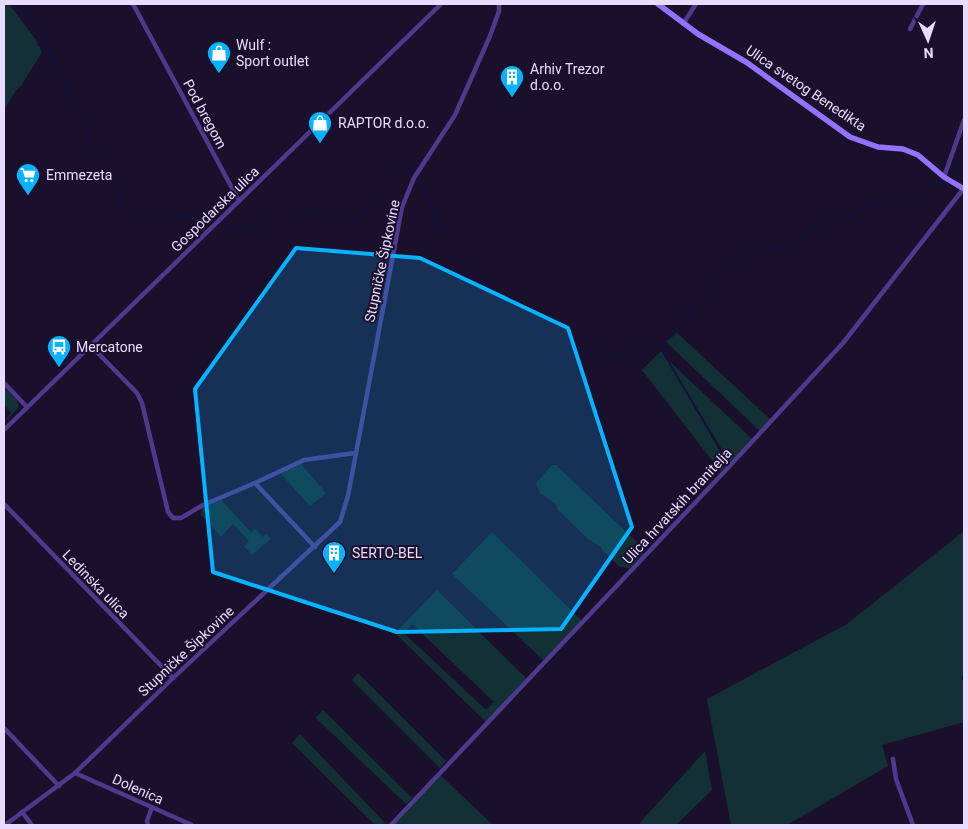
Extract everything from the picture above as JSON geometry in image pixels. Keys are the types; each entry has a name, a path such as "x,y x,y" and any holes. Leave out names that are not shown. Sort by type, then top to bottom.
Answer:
{"main road":[{"name":"Ulica svetog Benedikta","path":"658,4 683,24 746,62 850,137 878,147 903,149 918,155 944,177 964,189"}],"street":[{"name":"Pod bregom","path":"133,4 239,201"},
{"name":"Gospodarska ulica","path":"4,430 441,4"},
{"name":"Stupničke Šipkovine","path":"5,825 75,774 173,678 336,526 342,518 348,496 402,207 416,176 455,114 490,36 499,11 499,4"},
{"path":"683,24 696,4"},
{"path":"910,28 923,4"},
{"path":"944,177 964,120"},
{"name":"Ulica hrvatskih branitelja","path":"391,825 843,343 964,189"},
{"path":"91,346 137,393 142,403 168,512 172,517 181,518 196,508 304,460 355,453"},
{"path":"4,383 27,407"},
{"path":"255,483 314,547"},
{"name":"Ledinska ulica","path":"4,504 173,678"},
{"path":"4,728 59,786"},
{"path":"893,759 896,779 913,825"},
{"name":"Dolenica","path":"75,774 192,825"},
{"path":"148,825 147,821 152,807"},
{"path":"22,812 32,825"}],"highlighted area":[{"path":"296,248 420,258 568,328 632,527 561,629 397,632 213,572 195,389"}],"green space":[{"path":"4,4 9,4 36,40 37,46 39,46 42,52 4,109"},
{"path":"676,332 771,420 760,431 666,342"},
{"path":"661,351 727,463 721,472 642,370"},
{"path":"669,361 752,439 730,463"},
{"path":"4,387 17,400 19,407 4,422 11,413 4,405"},
{"path":"300,463 326,493 310,506 280,473"},
{"path":"552,465 556,465 643,548 643,555 629,568 620,567 600,546 588,539 558,510 556,504 540,493 536,483"},
{"path":"221,500 251,532 255,529 263,537 266,534 271,539 252,555 244,546 249,541 233,524 221,537 201,515 201,508"},
{"path":"964,531 964,675 961,678 964,682 964,722 882,745 888,766 787,825 731,825 707,699 847,624"},
{"path":"492,532 582,621 544,661 452,574"},
{"path":"437,590 527,679 486,722 395,633","holes":["412,624 494,702 486,710 404,633"]},
{"path":"358,673 446,761 440,768 352,680"},
{"path":"323,710 412,798 406,804 316,718"},
{"path":"300,734 387,825 375,825 292,743"},
{"path":"705,751 712,790 676,825 638,825"},
{"path":"440,775 493,825 394,825"}],"waterway":[{"path":"18,4 43,37 122,205 128,211 133,212 218,219"},
{"path":"950,178 964,145"},
{"path":"222,221 233,226 254,227 295,212 306,210 318,211 340,220 350,221 364,210 379,190 395,174 404,171 413,174"},
{"path":"417,176 439,226 516,316 569,350 627,353 662,343 673,336 728,264 743,257 786,244 812,229 859,210 904,199 927,187 948,182"},
{"path":"662,344 662,350 728,464"},
{"path":"646,551 681,514"}],"place":[{"name":"Wulf : Sport outlet","path":"219,74"},
{"name":"Arhiv Trezor d.o.o.","path":"512,98"},
{"name":"RAPTOR d.o.o.","path":"320,144"},
{"name":"Emmezeta","path":"28,196"},
{"name":"Mercatone","path":"59,368"},
{"name":"SERTO-BEL","path":"334,574"}]}
